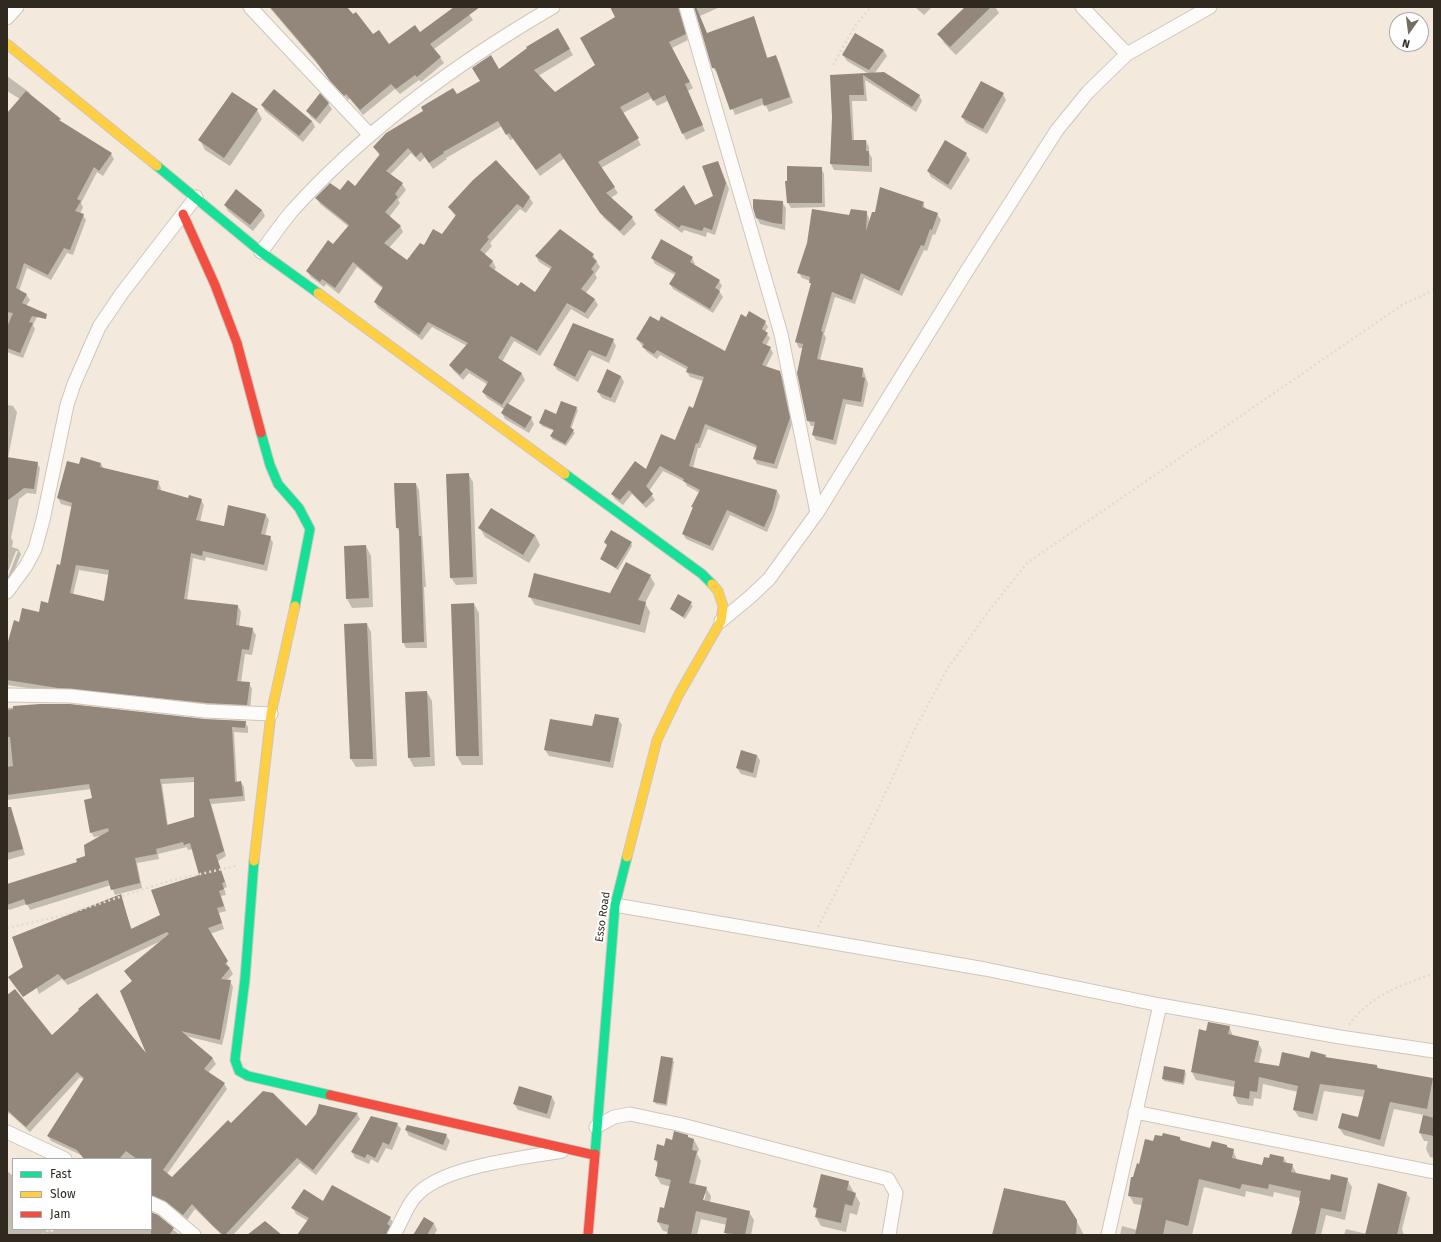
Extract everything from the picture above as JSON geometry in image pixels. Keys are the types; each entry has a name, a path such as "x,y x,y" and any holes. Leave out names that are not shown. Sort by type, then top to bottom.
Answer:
{"street":[{"path":"7,18 17,7"},
{"path":"250,7 370,136"},
{"path":"261,252 291,212 334,168 370,136 439,80 494,42 553,7"},
{"path":"686,7 781,334 818,513"},
{"path":"1082,7 1127,54"},
{"path":"720,621 750,597 769,579 818,513 968,268 1058,130 1088,92 1127,54 1210,7"},
{"path":"7,44 196,197 261,252 702,574 718,591 723,606 720,621"},
{"path":"9,588 35,549 43,520 67,405 99,326 122,293 196,197"},
{"path":"183,214 215,285 237,343 270,465 278,484 299,508 306,518 310,529 305,559 271,714 254,862 245,979 235,1060 239,1071 248,1076 451,1124 594,1155"},
{"name":"Esso Road","path":"588,1235 615,905 657,740 679,694 720,621"},
{"path":"7,695 70,696 206,711 271,714"},
{"path":"615,905 985,969 1160,1005 1340,1037 1434,1051"},
{"path":"1108,1235 1160,1005"},
{"path":"1135,1112 1434,1172"},
{"path":"596,1127 614,1117 630,1114 682,1125 888,1179 896,1193 889,1235"},
{"path":"7,1132 63,1158"},
{"path":"394,1235 415,1197 434,1181 462,1170 569,1150"},
{"path":"152,1203 162,1208 194,1235"}],"path":[{"path":"833,65 855,26 871,7"},
{"path":"812,938 872,822 914,731 947,669 991,608 1027,563 1402,305 1434,290"},
{"path":"7,928 61,916 168,881 254,862"},
{"path":"1340,1037 1356,1014 1375,998 1434,973"}],"building":[{"path":"270,7 347,7 353,14 356,12 373,34 379,30 389,44 415,25 420,32 454,7 480,7 430,44 441,57 417,77 415,75 396,89 391,84 360,110 346,94 344,96 330,81 316,61"},
{"path":"610,7 678,7 686,34 669,42 690,82 685,84 703,125 682,134 665,95 653,101 648,92 620,107 639,138 598,162 615,187 606,193 633,217 620,231 600,213 560,153 536,170 509,133 506,135 498,121 443,152 444,153 429,163 421,152 416,157 408,148 386,171 403,183 395,194 398,197 385,212 401,226 384,243 407,260 420,243 424,245 433,229 442,234 456,215 448,207 473,180 496,160 530,197 523,208 517,204 487,237 489,239 480,250 493,261 489,266 518,286 521,282 535,292 552,267 535,256 560,229 594,254 592,257 597,261 591,269 594,272 581,289 595,299 585,313 567,303 537,351 511,336 498,358 522,373 502,405 482,392 488,382 466,368 460,375 449,365 468,343 428,322 419,335 374,302 383,287 353,262 335,288 322,279 320,282 306,271 328,240 333,244 349,225 315,198 330,183 340,190 348,180 355,186 380,154 373,147 386,133 423,111 421,107 453,88 457,94 480,81 472,68 491,55 499,69 527,48 526,47 558,28 570,49 534,70 555,92 595,65 580,38 615,17"},
{"path":"694,7 696,7 707,33 754,16 767,58 776,55 790,97 764,106 762,98 730,110 715,68 712,68"},
{"path":"965,7 991,7 950,47 937,34"},
{"path":"855,33 884,50 869,70 842,55"},
{"path":"884,72 920,95 912,107 863,75 864,95 849,95 852,140 866,140 866,151 869,151 869,166 830,164 832,117 830,75"},
{"path":"981,81 1004,93 983,129 961,117"},
{"path":"274,89 312,121 299,136 261,105"},
{"path":"26,91 61,119 59,120 112,153 99,171 94,167 77,199 81,201 75,211 84,214 70,250 64,248 48,275 24,263 16,288 27,294 22,303 47,314 46,319 32,316 29,322 33,323 20,353 7,348 7,327 13,313 7,312 7,113"},
{"path":"232,92 258,109 224,158 198,140"},
{"path":"320,93 329,103 316,119 306,111"},
{"path":"945,140 967,153 948,185 927,171"},
{"path":"718,161 726,183 712,230 704,227 702,231 681,225 679,228 654,210 684,185 695,205 713,196 702,166"},
{"path":"787,166 822,167 822,203 787,203 785,181 787,181"},
{"path":"880,187 924,202 922,207 938,213 924,246 921,245 899,291 861,273 852,300 832,292 821,331 823,332 817,359 863,368 862,377 865,378 861,402 843,399 833,440 812,435 815,422 807,421 797,373 803,344 795,342 811,283 809,283 810,277 797,273 807,243 812,209 849,215 851,209 867,211 866,231 872,212 875,212"},
{"path":"236,189 262,210 250,225 224,205"},
{"path":"753,199 783,201 782,224 756,218 753,208"},
{"path":"661,239 693,257 690,262 720,280 715,288 720,291 710,309 669,284 676,273 651,258"},
{"path":"749,311 766,321 762,329 768,333 762,343 771,347 762,365 780,371 790,418 774,464 753,459 757,446 754,444 705,424 698,444 696,443 689,466 777,490 772,510 764,527 727,510 710,546 682,534 693,507 691,507 700,490 683,481 684,479 660,466 646,486 653,494 643,504 629,490 620,500 611,494 635,461 646,469 661,434 675,440 689,406 693,408 704,377 686,372 688,367 657,350 654,354 642,347 644,344 636,339 650,316 659,321 661,316 725,351 741,314 746,317"},
{"path":"573,323 614,339 606,357 589,350 575,377 553,365"},
{"path":"607,369 621,376 611,398 597,392"},
{"path":"561,401 577,407 570,427 574,430 565,444 550,436 554,430 539,423 545,409 556,414"},
{"path":"507,403 532,417 525,428 501,413"},
{"path":"7,457 38,462 34,489 24,488 7,501"},
{"path":"81,457 101,463 100,467 159,481 157,489 188,498 189,495 202,499 196,520 224,526 228,505 266,514 261,534 271,536 264,565 203,551 202,556 191,553 184,599 238,605 236,625 253,628 249,650 242,649 237,681 250,682 247,705 207,703 58,688 7,680 7,645 14,620 19,622 22,608 39,612 41,601 48,603 57,564 60,565 72,503 57,498 67,461 79,464","holes":["76,565 109,570 104,601 70,593"]},
{"path":"469,473 473,577 450,578 446,474"},
{"path":"394,483 416,483 419,536 421,536 424,642 402,643 399,528 396,528"},
{"path":"491,508 535,535 523,555 478,528"},
{"path":"611,530 632,542 616,568 600,559 607,545 604,542"},
{"path":"366,545 369,598 346,599 344,546"},
{"path":"626,562 651,575 638,600 646,602 640,625 528,597 534,573 610,593"},
{"path":"678,594 692,602 683,617 670,609"},
{"path":"474,603 479,756 456,756 451,604"},
{"path":"367,623 373,759 350,759 344,624"},
{"path":"427,691 430,757 408,758 405,692"},
{"path":"70,704 205,719 246,721 245,728 232,727 235,782 241,781 243,796 209,799 224,851 216,855 225,882 222,883 224,889 219,891 224,906 217,908 222,923 208,928 228,961 225,964 230,968 221,979 231,980 220,1040 181,1031 213,1058 204,1069 225,1083 163,1170 172,1177 228,1120 231,1123 263,1091 273,1093 306,1126 316,1114 319,1104 358,1113 313,1170 297,1158 225,1235 213,1226 192,1204 183,1215 165,1201 152,1195 152,1158 136,1158 126,1151 120,1158 83,1158 77,1150 47,1136 84,1078 77,1072 26,1127 7,1110 7,995 15,989 52,1035 79,1010 78,1009 97,993 146,1053 120,991 132,981 124,971 169,934 167,932 64,980 58,974 23,997 8,977 23,967 12,937 121,894 131,929 160,915 151,890 199,875 190,843 184,845 183,842 156,849 157,854 135,858 140,883 111,890 108,880 26,905 24,899 7,905 7,884 77,862 76,859 85,856 84,845 109,831 108,828 90,833 84,800 92,798 89,784 7,795 7,767 13,766 10,737 7,737 7,710 13,709 13,706","holes":["194,777 194,817 167,825 160,779"]},
{"path":"595,714 619,718 610,762 544,750 550,719 592,726"},
{"path":"741,750 757,755 753,773 736,768"},
{"path":"7,807 11,807 23,849 7,853"},
{"path":"1208,1022 1230,1026 1228,1034 1259,1041 1254,1062 1279,1066 1282,1052 1309,1058 1311,1051 1326,1055 1325,1057 1377,1065 1377,1068 1433,1078 1427,1109 1390,1102 1380,1140 1338,1128 1342,1113 1358,1117 1365,1090 1320,1084 1313,1114 1293,1110 1298,1086 1259,1077 1257,1092 1250,1091 1249,1099 1233,1096 1235,1081 1191,1072 1199,1029 1206,1031"},
{"path":"661,1056 673,1058 666,1104 653,1102"},
{"path":"1164,1066 1185,1070 1183,1083 1162,1079"},
{"path":"519,1086 552,1096 547,1114 513,1104"},
{"path":"1423,1115 1434,1118 1434,1136 1419,1133"},
{"path":"371,1116 398,1123 389,1145 383,1142 375,1158 367,1154 365,1158 351,1152"},
{"path":"407,1125 447,1134 443,1145 405,1130"},
{"path":"674,1131 688,1135 688,1137 694,1139 692,1150 697,1151 689,1183 707,1187 703,1200 750,1211 745,1235 724,1233 727,1218 696,1211 691,1235 667,1235 669,1225 657,1222 660,1207 664,1208 671,1180 655,1176 658,1161 654,1160 657,1144 664,1146 666,1138 672,1140"},
{"path":"1163,1133 1180,1137 1180,1140 1210,1148 1212,1141 1227,1145 1227,1147 1234,1149 1232,1158 1262,1165 1264,1157 1269,1158 1270,1154 1284,1157 1283,1162 1293,1164 1291,1172 1330,1180 1331,1174 1348,1178 1341,1212 1321,1208 1315,1235 1291,1235 1300,1201 1301,1191 1269,1184 1268,1189 1242,1184 1240,1189 1199,1179 1188,1226 1166,1220 1163,1235 1135,1235 1143,1198 1128,1196 1131,1177 1133,1177 1137,1163 1139,1164 1145,1139 1153,1141 1155,1135 1162,1136"},
{"path":"821,1174 849,1181 847,1190 856,1193 852,1206 845,1204 841,1223 815,1217 817,1208 813,1207"},
{"path":"1378,1183 1407,1192 1397,1235 1365,1235"},
{"path":"332,1185 391,1217 387,1224 390,1226 386,1235 297,1235 309,1218 291,1208 304,1189 323,1201"},
{"path":"1004,1188 1065,1201 1077,1220 1076,1235 992,1235"},
{"path":"152,1212 158,1215 174,1228 169,1235 151,1235"},
{"path":"424,1217 434,1223 427,1235 413,1235"},
{"path":"265,1221 282,1235 247,1235"}],"traffic: fast":[{"path":"157,166 261,252 318,293"},
{"path":"261,433 270,465 278,484 299,508 310,529 295,606"},
{"path":"565,474 702,574 712,584"},
{"path":"595,1154 615,905 627,857"},
{"path":"254,861 245,979 235,1060 239,1071 248,1076 330,1095"}],"traffic: slow":[{"path":"7,44 157,166"},
{"path":"318,293 565,474"},
{"path":"627,857 657,740 679,694 721,621 723,606 718,591 712,584"},
{"path":"254,861 271,714 295,606"}],"traffic: jam":[{"path":"183,214 215,285 237,343 261,433"},
{"path":"330,1095 594,1155"},
{"path":"588,1235 595,1154"}]}
